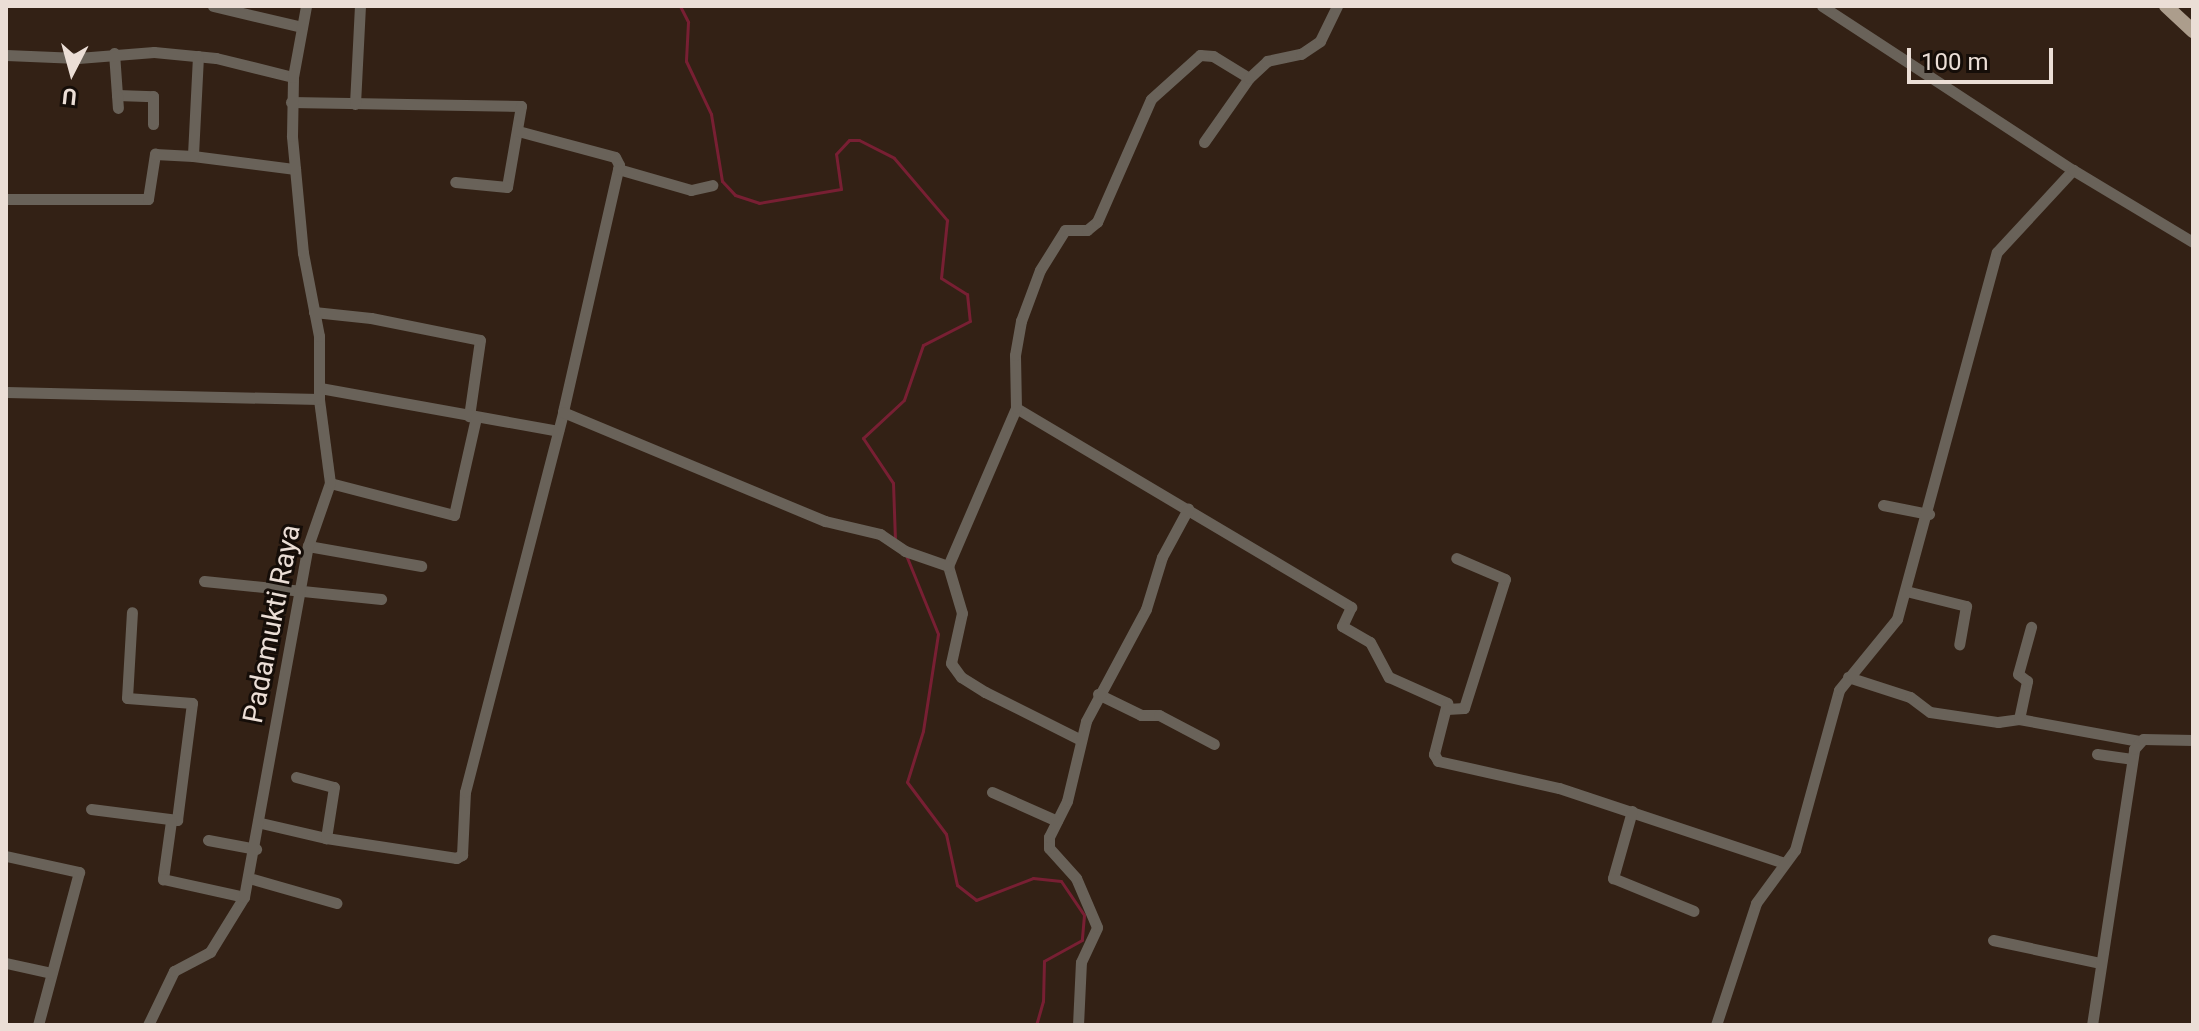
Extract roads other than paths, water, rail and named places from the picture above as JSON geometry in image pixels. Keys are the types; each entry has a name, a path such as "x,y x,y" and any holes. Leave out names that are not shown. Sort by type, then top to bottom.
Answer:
{"main road":[{"path":"2166,6 2193,31"}],"street":[{"path":"213,6 302,27"},
{"name":"Padamukti Raya","path":"148,1025 174,971 210,952 244,897 261,823 301,592 330,483 320,394 318,312 295,169 298,102 293,77 306,6"},
{"path":"355,104 360,6"},
{"path":"1204,142 1249,78 1267,61 1301,54 1320,41 1337,6"},
{"path":"1822,6 2073,170 2193,242"},
{"path":"6,55 78,58 114,53 198,56 293,77"},
{"path":"114,53 118,108"},
{"path":"1079,739 985,692 954,670 962,613 948,566 1016,408 1019,332 1040,270 1065,230 1087,230 1097,222 1151,99 1205,54 1249,78"},
{"path":"193,156 198,56"},
{"path":"117,95 153,96 153,124"},
{"path":"298,102 519,105 518,131 506,188 455,182"},
{"path":"261,823 326,838 456,858 462,855 465,792 563,412 618,169 615,157 518,131"},
{"path":"6,199 148,199 155,154 295,169"},
{"path":"618,169 691,190 712,185"},
{"path":"1716,1025 1756,903 1795,850 1822,739 1848,677 1889,633 1906,591 1988,295 1988,269 1997,252 2073,170"},
{"path":"318,312 480,340 472,417 454,515 330,483"},
{"path":"6,392 320,394 558,431"},
{"path":"1016,408 1351,607 1342,626 1370,642 1389,677 1444,700 1447,709 1434,754 1442,764 1559,788 1784,863"},
{"path":"563,412 825,521 880,534 905,551 948,566"},
{"path":"1883,505 1929,514"},
{"path":"1078,1025 1081,962 1097,927 1076,878 1049,848 1067,801 1079,739 1098,694 1146,609 1162,557 1188,509"},
{"path":"313,548 421,566"},
{"path":"1447,709 1464,708 1505,579 1456,558"},
{"path":"204,581 381,599"},
{"path":"1906,591 1966,606 1959,644"},
{"path":"91,809 177,820 192,704 127,698 132,612"},
{"path":"2019,719 2027,682 2018,675 2031,627"},
{"path":"1848,677 1910,697 1930,712 1998,722 2019,719 2139,741 2193,740"},
{"path":"1098,694 1141,715 1159,715 1214,744"},
{"path":"2092,1025 2132,759 2139,741"},
{"path":"2097,754 2132,759"},
{"path":"296,777 334,787 326,838"},
{"path":"992,792 1057,821"},
{"path":"1632,811 1613,878 1694,911"},
{"path":"171,821 163,879 244,897"},
{"path":"208,840 256,849"},
{"path":"6,856 79,872 63,945 51,973 38,1025"},
{"path":"249,878 336,903"},
{"path":"1993,940 2100,963"},
{"path":"6,963 51,973"}],"waterway":[{"path":"680,6 688,22 686,61 711,114 722,181 735,195 759,203 841,189 836,154 849,140 859,140 894,158 947,220 941,278 967,294 970,321 923,345 904,400 863,438 893,483 895,539"},
{"path":"906,555 938,634 923,731 907,782 946,834 957,885 976,900 1033,878 1061,881 1084,915 1082,940 1044,961 1043,1001 1036,1025"}]}
